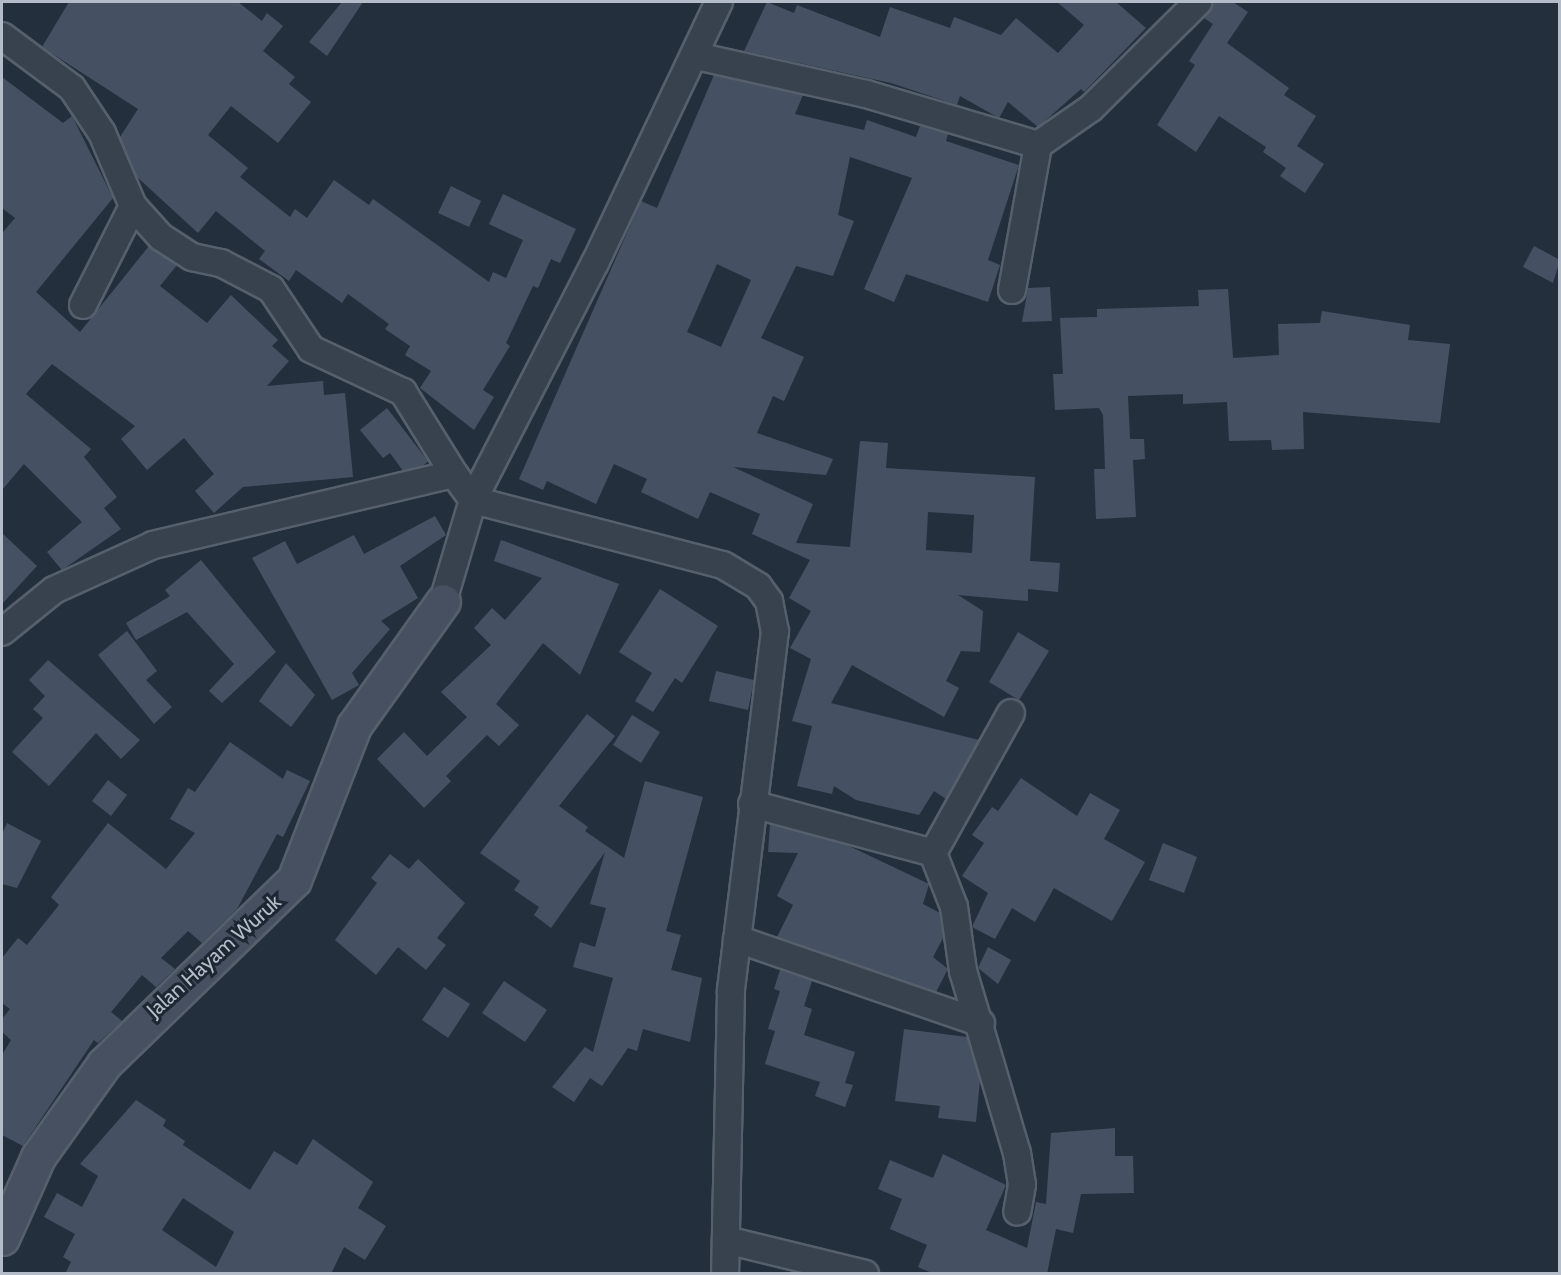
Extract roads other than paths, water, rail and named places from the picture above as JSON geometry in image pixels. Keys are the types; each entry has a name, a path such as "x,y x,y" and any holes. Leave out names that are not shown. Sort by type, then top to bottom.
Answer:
{"street":[{"path":"443,601 473,500 696,56 719,2"},
{"path":"1012,290 1038,145 1091,108 1198,2"},
{"path":"2,36 72,88 102,133 133,206 161,237 192,257 221,263 271,288 311,350 403,392 453,474 473,500 723,565 758,586 769,601 775,631 737,939 725,1274"},
{"path":"696,56 866,94 1038,145"},
{"path":"83,305 133,206"},
{"path":"2,632 54,590 153,545 453,474"},
{"name":"Jalan Hayam Wuruk","path":"2,1238 38,1157 104,1064 294,880 354,726 443,601"},
{"path":"933,853 1011,713"},
{"path":"752,804 933,853"},
{"path":"933,853 954,907 963,971 981,1023 1017,1153 1022,1185 1017,1212"},
{"path":"737,939 981,1023"},
{"path":"726,1240 865,1274"}]}
